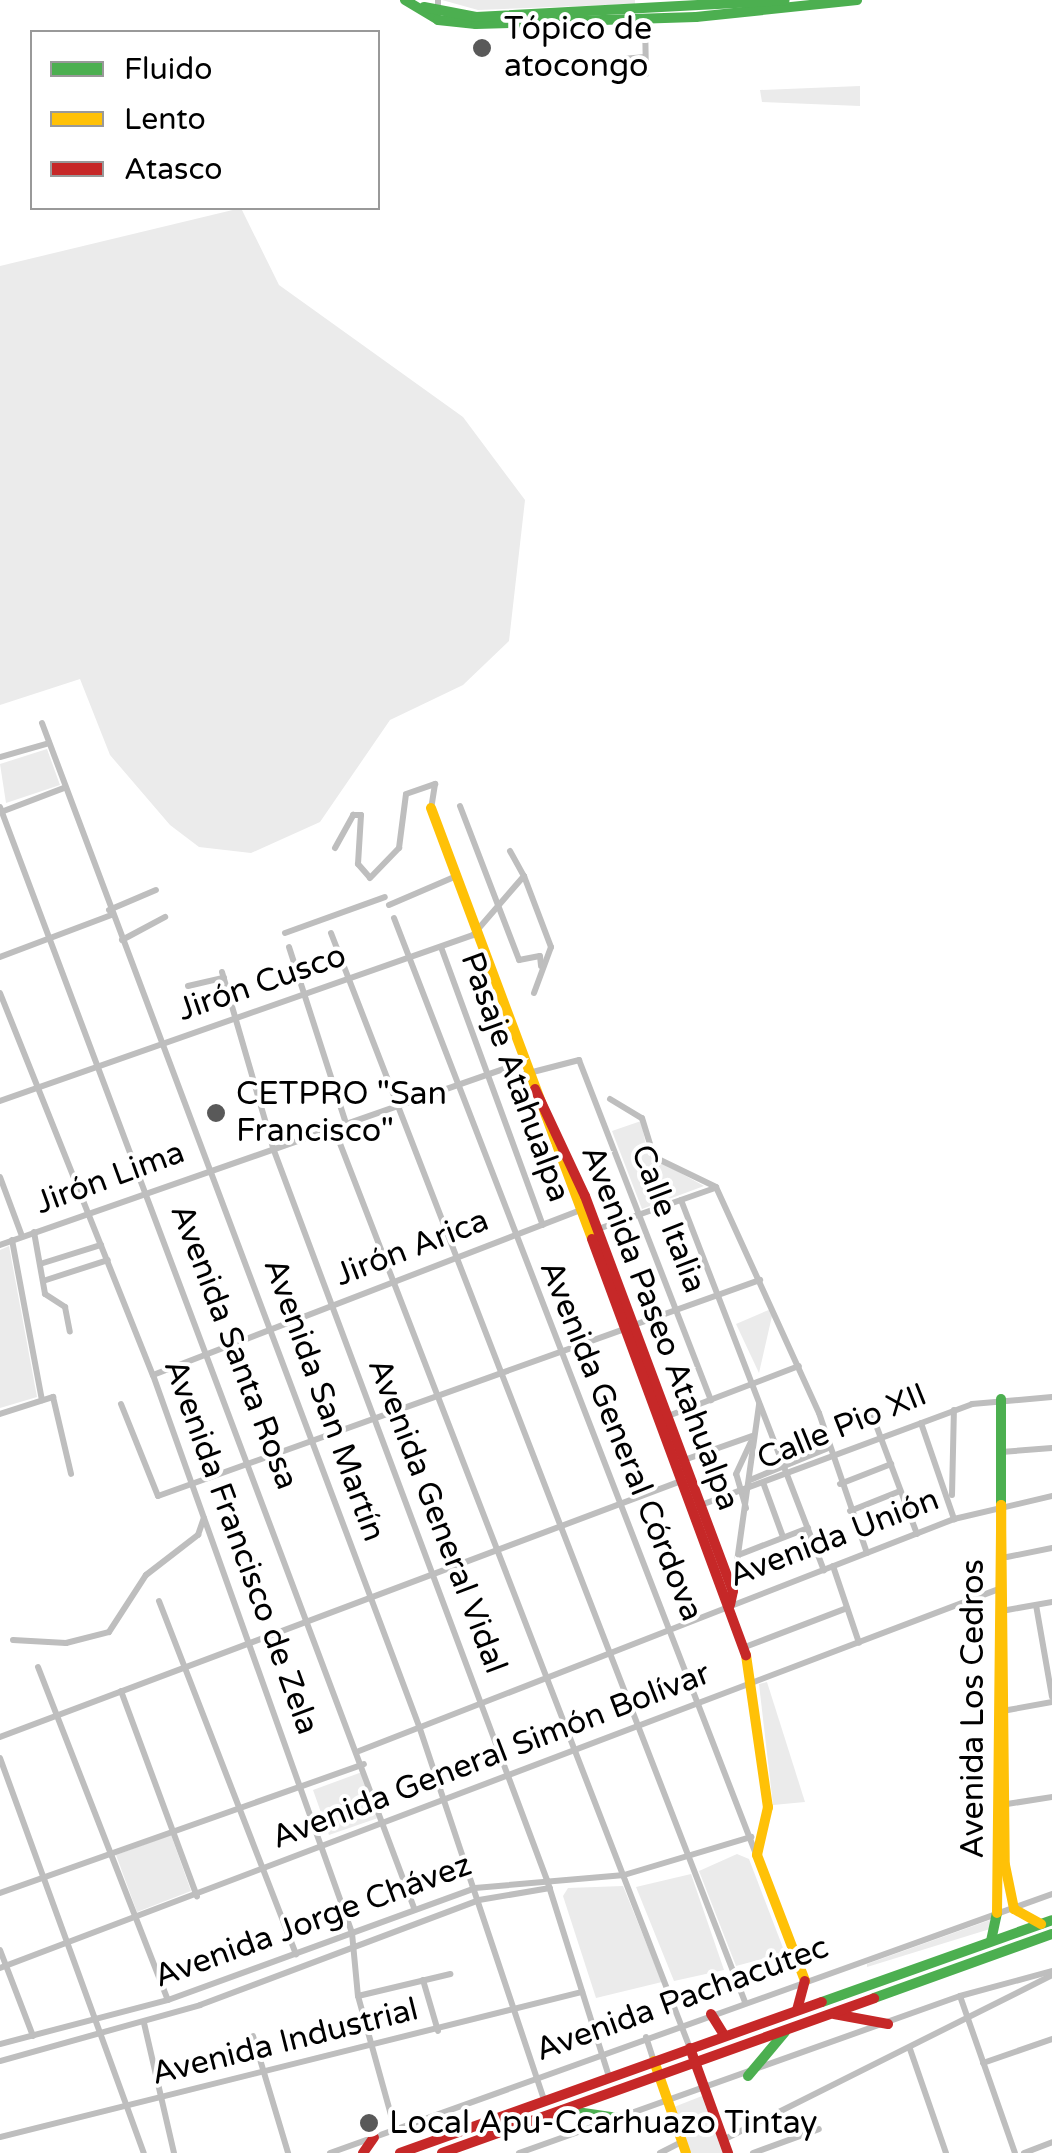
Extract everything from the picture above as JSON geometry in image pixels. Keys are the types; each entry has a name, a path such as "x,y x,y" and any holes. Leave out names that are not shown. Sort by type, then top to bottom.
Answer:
{"street":[{"path":"405,0 438,16 644,19 852,0"},
{"path":"414,0 438,16 647,12 785,0"},
{"path":"438,0 438,16"},
{"path":"644,19 646,74"},
{"path":"623,59 645,57"},
{"name":"Avenida San Martín","path":"42,723 419,1726 544,2100"},
{"path":"0,757 48,743"},
{"path":"335,848 353,814 362,815 358,864 373,876 400,848 406,794 435,784 431,808"},
{"path":"1,810 64,788"},
{"path":"460,806 519,960 540,956 534,993"},
{"name":"Avenida Paseo Atahualpa","path":"431,808 577,1211 668,1416 732,1591 730,1604"},
{"name":"Avenida Santa Rosa","path":"1,810 251,1461 414,1908"},
{"path":"510,852 549,927 551,955 541,968"},
{"path":"390,906 454,877"},
{"name":"Jirón Cusco","path":"0,1100 474,935 499,910 521,878"},
{"path":"0,956 156,890"},
{"path":"286,934 385,897"},
{"path":"122,940 165,917"},
{"name":"Avenida General Córdova","path":"394,918 558,1353 755,1836"},
{"path":"331,934 454,1259 746,2002"},
{"path":"289,947 346,1124"},
{"name":"Pasaje Atahualpa","path":"441,947 543,1225"},
{"name":"Avenida General Vidal","path":"188,986 223,975 272,1148 549,1884 609,2077"},
{"name":"Avenida Francisco de Zela","path":"0,993 153,1375 352,1932"},
{"name":"Jirón Lima","path":"0,1245 148,1189 397,1108 486,1074 577,1057"},
{"name":"Calle Italia","path":"577,1057 711,1400"},
{"name":"Avenida Paseo Atahualpa","path":"523,1069 554,1118 598,1230 627,1328 681,1482 745,1647 755,1682 768,1807 755,1836 756,1855 805,1980"},
{"path":"610,1100 642,1118 654,1157 716,1188 798,1366 867,1553"},
{"path":"334,1128 682,2024 728,2153"},
{"path":"0,1177 22,1236"},
{"path":"598,1230 716,1188"},
{"path":"681,1200 824,1570"},
{"name":"Jirón Arica","path":"153,1375 577,1211"},
{"path":"34,1232 45,1294 64,1307 70,1332"},
{"path":"12,1240 42,1400"},
{"path":"40,1264 101,1245"},
{"path":"43,1281 108,1260"},
{"path":"121,1404 158,1496 192,1480 312,1441 760,1280"},
{"path":"668,1416 798,1366"},
{"path":"0,1414 53,1397 71,1474"},
{"name":"Calle Pio XII","path":"701,1504 748,1491 954,1410 1002,1399 1052,1397"},
{"name":"Avenida Los Cedros","path":"991,1942 997,1913 1002,1399"},
{"path":"732,1591 759,1402"},
{"path":"954,1410 954,1520"},
{"path":"873,1417 917,1534"},
{"path":"921,1423 952,1502"},
{"path":"684,1460 752,1438"},
{"path":"746,1508 737,1492 739,1460 752,1438"},
{"name":"Calle Pio XII","path":"750,1480 828,1448"},
{"path":"1001,1452 1052,1448"},
{"path":"840,1484 891,1464"},
{"path":"0,1737 310,1620 500,1555 681,1482"},
{"path":"764,1484 783,1537"},
{"path":"850,1511 901,1491"},
{"name":"Avenida Unión","path":"359,1750 954,1520 1001,1505 1052,1496"},
{"name":"Avenida Los Cedros","path":"1001,1505 1007,1557 1007,1804 1010,1894 1014,1908"},
{"path":"13,1640 66,1643 109,1632 146,1575 198,1535 204,1517"},
{"path":"740,1555 808,1528"},
{"path":"1007,1557 1052,1548"},
{"path":"833,1566 859,1643"},
{"name":"Avenida General Simón Bolívar","path":"3,1967 386,1825 1000,1589"},
{"path":"159,1601 296,1954"},
{"path":"1007,1610 1052,1602"},
{"path":"1008,1710 1052,1700 1036,1605"},
{"path":"745,1647 847,1608"},
{"path":"38,1667 168,2000"},
{"path":"121,1691 197,1896"},
{"path":"0,1758 144,2153"},
{"path":"0,1893 364,1764"},
{"path":"1007,1804 1052,1797"},
{"name":"Avenida Jorge Chávez","path":"0,2044 168,2000 474,1888 624,1875 688,1860 755,1836"},
{"name":"Avenida Jorge Chávez","path":"0,2061 144,2022 478,1900 549,1884"},
{"path":"997,1897 1010,1894"},
{"name":"Avenida Pachacútec","path":"330,2153 1052,1894"},
{"path":"1014,1908 1046,1922"},
{"name":"Avenida Pachacútec","path":"400,2153 1046,1922"},
{"path":"352,1932 348,1949 358,1996 396,2129"},
{"name":"Avenida Pachacútec","path":"442,2153 1052,1934"},
{"path":"0,1950 3,1967 33,2036"},
{"path":"519,2153 748,2076 960,1996 1052,1973"},
{"path":"723,2140 1052,1973"},
{"path":"358,1996 450,1974"},
{"path":"423,1980 438,2031"},
{"path":"796,2010 805,1980"},
{"name":"Avenida Industrial","path":"0,2137 264,2070 438,2031 582,1992"},
{"path":"960,1996 1015,2153"},
{"path":"831,2013 888,2024"},
{"path":"711,2014 725,2036"},
{"path":"144,2022 174,2153"},
{"path":"748,2076 787,2028"},
{"path":"254,2036 288,2153"},
{"path":"646,2037 684,2148 660,2153"},
{"path":"984,2063 1052,2040"},
{"path":"910,2048 946,2153"},
{"path":"560,2110 617,2118"},
{"path":"753,2153 818,2128"},
{"path":"363,2153 374,2137"},
{"path":"1024,2153 1052,2142"}],"shaded area":[{"path":"442,0 635,0 635,4 478,10"},
{"path":"860,86 860,106 762,102 760,90"},
{"path":"242,210 279,285 463,417 525,500 509,641 463,685 390,720 320,822 251,853 199,847 170,825 110,755 80,679 0,705 0,266"},
{"path":"47,749 60,785 6,803 0,764"},
{"path":"641,1121 648,1155 704,1186 642,1209 612,1131"},
{"path":"9,1246 37,1397 0,1408 0,1250"},
{"path":"771,1309 772,1316 759,1373 736,1324"},
{"path":"767,1682 805,1802 773,1805 759,1684"},
{"path":"362,1772 378,1818 329,1835 313,1790"},
{"path":"171,1835 191,1891 137,1912 116,1855"},
{"path":"737,1854 749,1859 785,1953 736,1966 699,1871"},
{"path":"691,1874 724,1970 674,1981 636,1887"},
{"path":"623,1886 662,1982 596,1998 563,1896 568,1888"},
{"path":"990,1920 990,1929 867,1967 867,1964"},
{"path":"702,2096 725,2153 690,2153 674,2107"}],"traffic: fast":[{"path":"405,0 438,20 476,24 696,17 857,0"},
{"path":"424,7 476,17 785,0"},
{"path":"1001,1399 1001,1505"},
{"path":"991,1941 997,1913"},
{"path":"822,2002 1052,1920"},
{"path":"874,1998 1052,1934"},
{"path":"748,2076 785,2032"},
{"path":"563,2110 617,2118"}],"traffic: slow":[{"path":"431,808 592,1239"},
{"path":"997,1913 1001,1505 1005,1865 1014,1909"},
{"path":"746,1655 768,1807 757,1855 805,1981"},
{"path":"1014,1909 1041,1924"},
{"path":"654,2061 686,2153"}],"traffic: jam":[{"path":"535,1089 585,1196 733,1591 730,1605"},
{"path":"592,1239 746,1655"},
{"path":"797,2010 805,1981"},
{"path":"442,2153 874,1998"},
{"path":"400,2153 822,2002"},
{"path":"711,2014 725,2036"},
{"path":"834,2014 888,2024"},
{"path":"690,2048 728,2153"},
{"path":"363,2153 374,2137"}],"place":[{"name":"Tópico de atocongo","path":"482,48"},
{"name":"CETPRO \"San Francisco\"","path":"216,1113"},
{"name":"Local Apu-Ccarhuazo Tintay","path":"369,2123"}]}
